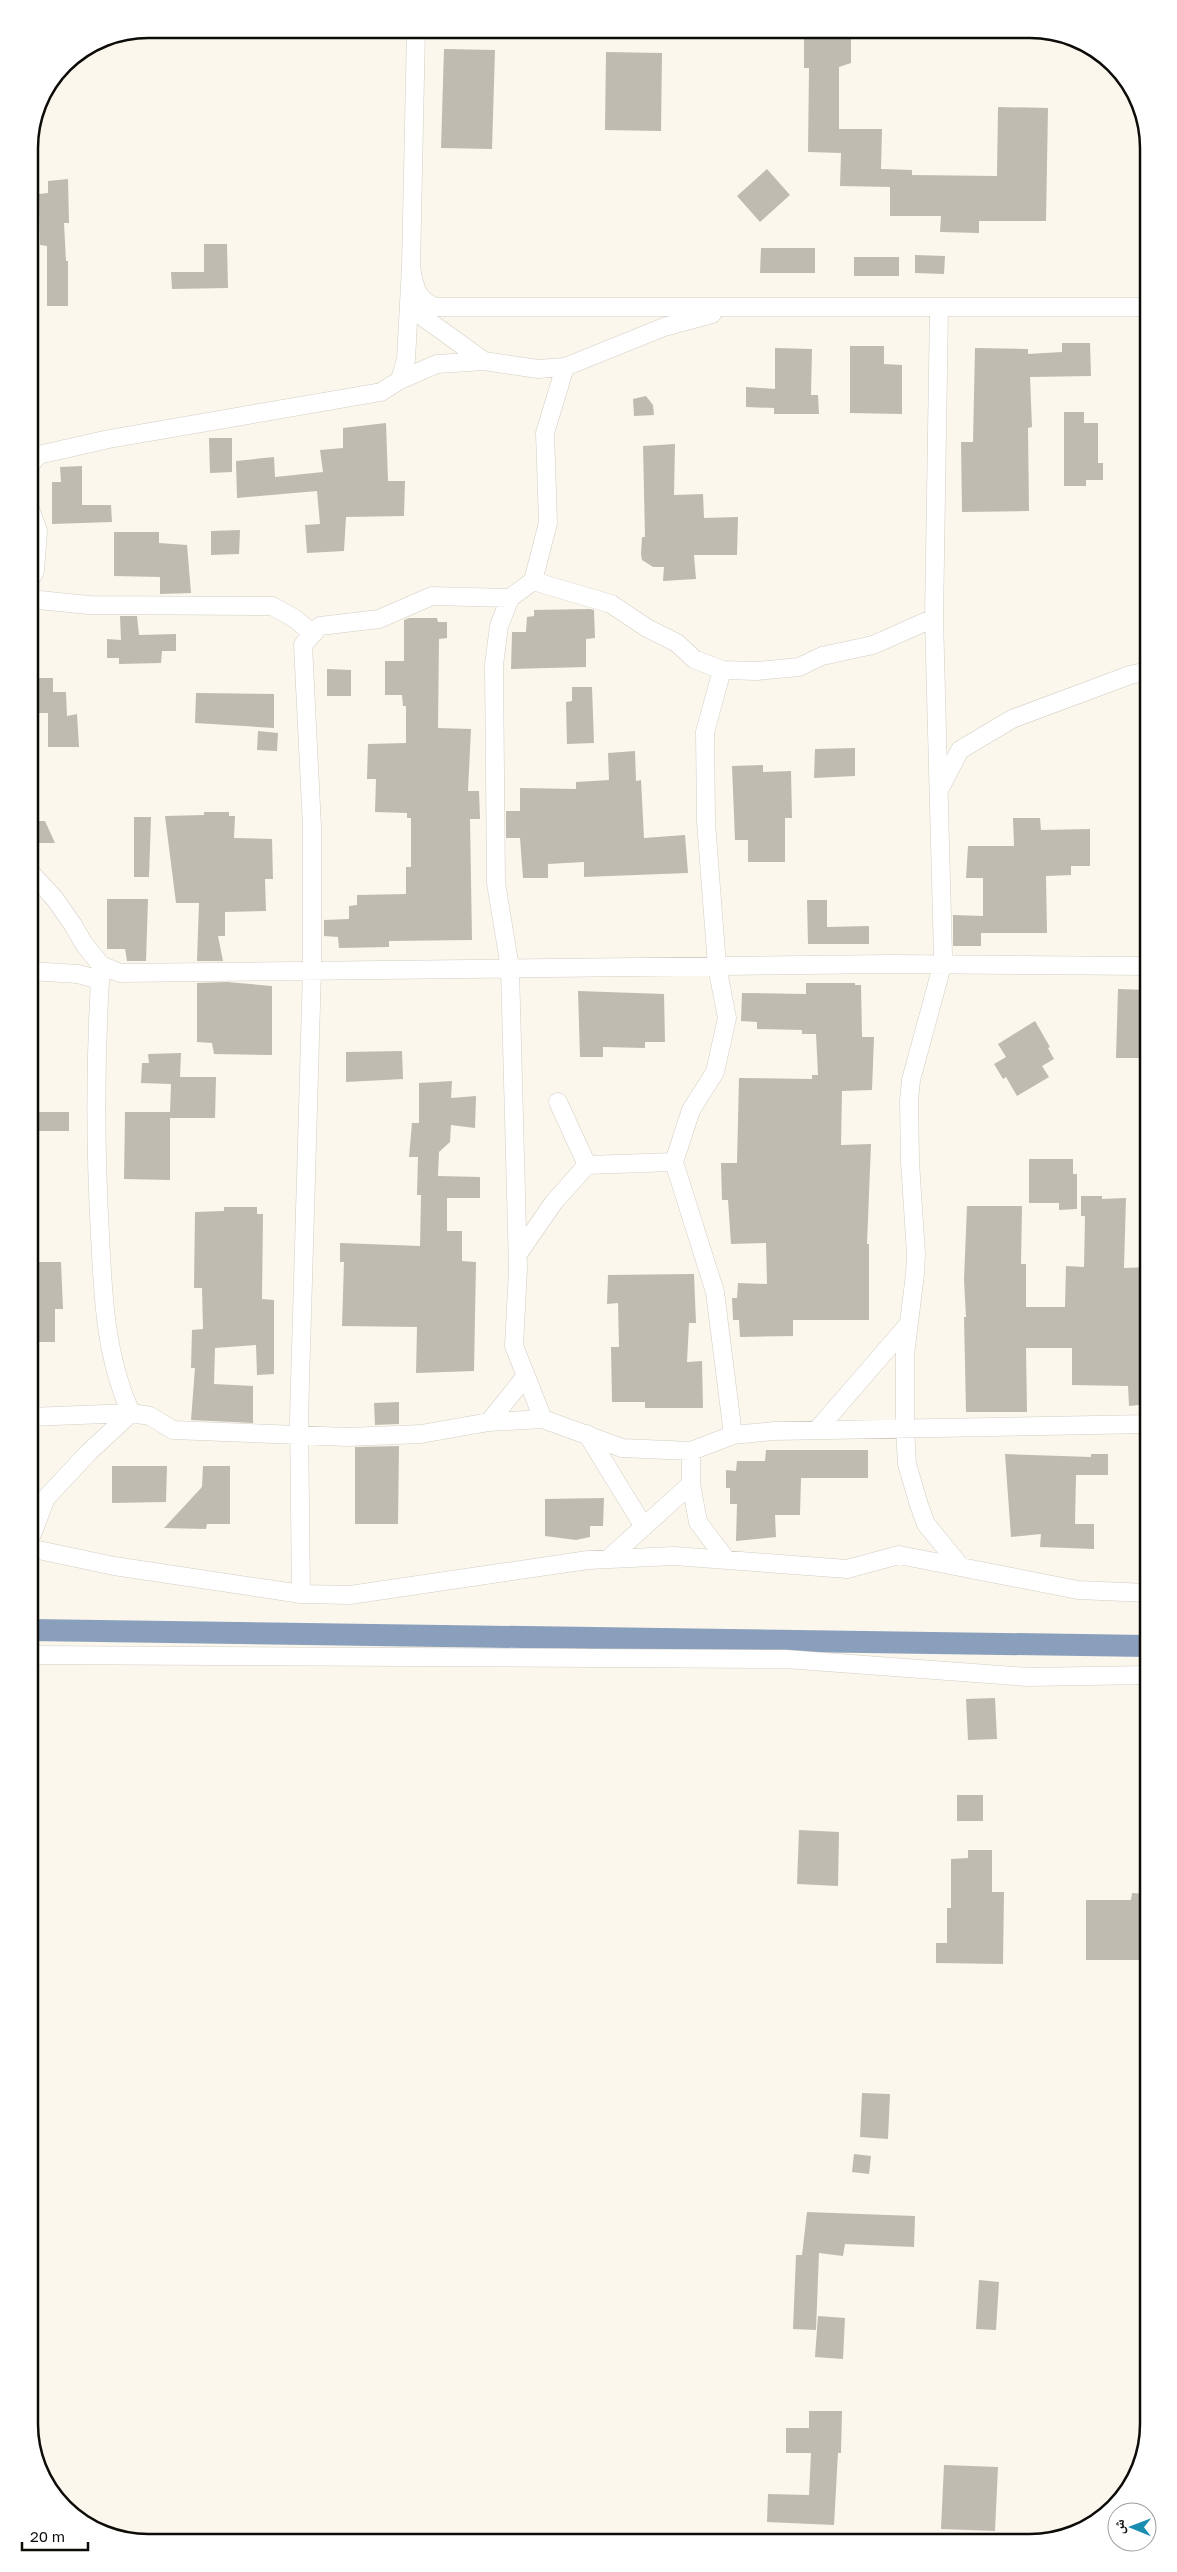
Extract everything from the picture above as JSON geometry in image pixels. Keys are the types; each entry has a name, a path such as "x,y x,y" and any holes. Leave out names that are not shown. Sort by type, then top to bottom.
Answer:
{"street":[{"path":"400,380 406,359 411,266 416,38"},
{"path":"411,266 415,288 422,301 435,307 1140,308"},
{"path":"409,307 484,361"},
{"path":"38,457 109,439 382,392 400,380 437,364 484,361 538,369 565,367 664,327 734,308"},
{"path":"939,309 934,618 942,966 911,1080 910,1162 916,1254 907,1326 905,1428 908,1464 926,1524 961,1567"},
{"path":"543,1419 514,1346 518,1254 510,968 496,883 494,665 499,626 510,598 533,581 548,523 545,432 565,367"},
{"path":"533,581 611,604 647,628 677,643 694,659 722,670 757,671 799,667 822,656 873,645 934,618"},
{"path":"301,1594 300,1434 312,970 312,827 303,645 320,626 379,619 432,596 510,598"},
{"path":"38,600 89,605 272,606 294,618 313,634"},
{"path":"722,670 704,732 706,822 717,966 727,1018 715,1072 691,1110 674,1162 715,1292 733,1435"},
{"path":"939,789 960,750 1012,719 1140,673"},
{"path":"38,881 55,899 73,924 101,972 97,1031 97,1141 103,1293 113,1366 131,1413"},
{"path":"38,972 78,974 101,972 145,974 312,970 891,964 942,966 1140,966"},
{"path":"558,1102 587,1165"},
{"path":"518,1254 554,1202 587,1165 674,1162"},
{"path":"817,1430 907,1326"},
{"path":"489,1422 525,1377"},
{"path":"38,1519 46,1498 88,1452 131,1413"},
{"path":"38,1416 131,1413 150,1416 173,1430 347,1437 421,1434 489,1422 543,1419 622,1448 690,1450 733,1435 817,1430 1140,1424"},
{"path":"587,1434 644,1527"},
{"path":"690,1450 691,1484 698,1522 725,1558"},
{"path":"608,1559 691,1484"},
{"path":"38,1550 114,1566 301,1594 350,1595 608,1559 674,1556 725,1558 847,1568 899,1555 1078,1590 1140,1593"},
{"path":"38,1655 785,1659 1028,1677 1140,1675"}],"building":[{"path":"804,38 851,38 851,63 839,67 839,129 882,129 881,169 912,170 912,175 997,176 998,107 1048,108 1046,221 979,221 979,233 940,232 941,216 890,216 890,187 840,186 841,153 808,152 809,68 804,68"},
{"path":"444,49 495,50 492,149 441,148"},
{"path":"606,52 662,53 661,131 605,130"},
{"path":"767,169 790,195 760,222 737,196"},
{"path":"68,179 69,223 64,223 66,261 68,261 68,306 47,306 47,246 40,245 39,194 48,193 48,181"},
{"path":"204,244 227,244 228,288 172,289 171,272 204,272"},
{"path":"761,248 815,248 815,273 760,273"},
{"path":"915,255 945,256 944,274 915,273"},
{"path":"854,257 899,257 899,276 854,276"},
{"path":"1062,343 1090,343 1091,376 1030,377 1032,427 1028,428 1029,511 962,512 961,442 973,442 975,348 1028,349 1028,354 1062,352"},
{"path":"850,346 884,346 884,364 902,365 902,414 850,413"},
{"path":"775,348 812,349 811,395 818,395 819,414 774,414 774,408 746,407 746,387 775,389"},
{"path":"646,396 653,405 654,415 634,416 633,399"},
{"path":"1064,412 1084,412 1084,423 1098,423 1098,463 1103,463 1103,480 1086,480 1086,486 1064,486"},
{"path":"386,423 388,481 405,481 404,516 346,517 344,551 307,553 305,525 320,524 317,491 237,498 236,461 274,457 275,477 323,472 320,450 343,448 343,428"},
{"path":"209,438 232,438 232,472 210,473"},
{"path":"675,444 674,495 703,494 704,518 738,517 737,555 694,555 696,579 663,581 664,567 653,567 642,560 641,554 642,537 645,537 643,446"},
{"path":"82,466 82,505 111,505 112,522 52,524 52,482 61,482 60,467"},
{"path":"240,530 239,554 211,555 211,531"},
{"path":"114,532 159,532 159,543 187,545 191,593 160,594 160,577 114,576"},
{"path":"534,610 594,610 595,638 586,639 586,667 511,669 512,632 526,632 527,617 534,616"},
{"path":"120,616 137,616 139,635 176,634 176,651 162,651 161,663 119,664 119,658 107,658 107,639 121,640"},
{"path":"409,618 437,618 438,622 447,622 447,638 439,639 438,728 471,729 468,791 479,791 480,819 470,819 472,940 389,941 389,947 339,948 338,937 324,936 324,920 349,919 349,906 357,905 357,895 406,894 406,867 411,867 411,818 407,818 407,813 375,812 376,779 367,779 368,744 406,743 406,706 403,706 402,695 385,695 385,661 404,661 404,620"},
{"path":"327,669 351,670 351,696 327,696"},
{"path":"38,678 53,678 53,692 66,692 67,716 77,714 79,747 48,747 48,713 38,713"},
{"path":"572,687 592,687 594,743 567,744 566,702 572,701"},
{"path":"196,693 274,694 274,728 195,723"},
{"path":"258,731 278,733 277,751 257,750"},
{"path":"855,748 855,776 814,778 815,749"},
{"path":"635,751 636,781 641,780 644,838 685,835 688,873 584,877 584,862 548,864 548,878 523,878 520,838 506,838 506,811 520,811 520,788 576,789 576,782 609,780 608,753"},
{"path":"763,765 763,772 791,771 792,818 785,818 785,862 748,862 748,840 735,840 732,766"},
{"path":"204,812 229,812 229,816 235,816 234,838 272,839 273,879 265,879 266,911 225,912 225,936 218,936 223,961 197,961 199,903 176,903 165,816 204,815"},
{"path":"134,817 151,817 149,877 134,877"},
{"path":"1013,818 1040,818 1041,830 1090,829 1090,866 1071,866 1071,875 1046,876 1047,933 981,933 981,946 953,946 953,915 983,916 983,878 966,878 968,846 1014,846"},
{"path":"38,821 45,821 55,843 38,843"},
{"path":"107,899 148,899 146,961 127,961 125,949 107,949"},
{"path":"807,900 827,900 827,927 869,926 869,944 808,944"},
{"path":"227,982 272,986 272,1055 214,1054 212,1043 197,1042 197,983"},
{"path":"806,983 855,983 855,985 861,985 862,1037 874,1037 872,1090 842,1091 841,1145 871,1144 867,1244 869,1244 869,1320 793,1320 793,1336 740,1337 739,1320 733,1320 732,1298 737,1298 738,1283 767,1284 766,1243 731,1244 728,1200 722,1200 721,1163 737,1163 739,1078 812,1079 812,1075 818,1075 816,1034 802,1034 802,1030 757,1029 757,1022 741,1021 742,993 806,994"},
{"path":"1118,989 1140,990 1140,1058 1116,1058"},
{"path":"578,991 664,994 665,1042 645,1042 645,1048 603,1047 603,1057 580,1057"},
{"path":"1035,1021 1050,1047 1048,1048 1054,1059 1042,1066 1049,1077 1017,1096 1006,1077 1003,1079 994,1064 1006,1057 998,1044"},
{"path":"402,1051 403,1079 346,1082 346,1052"},
{"path":"181,1053 180,1077 216,1077 215,1118 170,1118 170,1180 124,1179 125,1112 170,1112 171,1084 141,1083 142,1063 149,1063 148,1054"},
{"path":"452,1081 451,1098 476,1096 475,1128 451,1125 450,1142 439,1152 438,1176 480,1177 480,1198 447,1198 447,1231 462,1231 462,1261 476,1262 474,1371 416,1373 417,1327 342,1326 344,1262 340,1262 340,1243 420,1246 421,1195 417,1195 418,1157 409,1157 412,1123 419,1123 419,1083"},
{"path":"38,1112 69,1112 69,1131 38,1131"},
{"path":"1029,1159 1073,1159 1073,1174 1077,1174 1077,1209 1059,1210 1059,1203 1029,1203"},
{"path":"1081,1196 1102,1196 1102,1199 1126,1198 1124,1268 1140,1267 1140,1405 1129,1406 1128,1386 1072,1385 1072,1348 1026,1348 1027,1412 966,1412 964,1280 967,1206 1022,1206 1021,1264 1026,1264 1026,1307 1065,1307 1066,1266 1084,1267 1085,1216 1081,1216"},
{"path":"224,1207 257,1207 257,1214 263,1214 262,1299 274,1300 274,1374 257,1375 256,1345 215,1348 214,1384 253,1386 253,1423 191,1420 195,1368 191,1368 192,1330 203,1329 202,1288 194,1288 195,1212 224,1211"},
{"path":"38,1262 61,1262 63,1309 55,1309 55,1342 38,1342"},
{"path":"694,1274 696,1323 689,1323 687,1362 702,1361 703,1408 645,1408 645,1402 612,1402 611,1347 619,1347 618,1303 607,1304 608,1275"},
{"path":"399,1402 399,1424 375,1425 374,1403"},
{"path":"399,1446 398,1524 355,1524 355,1447"},
{"path":"766,1450 868,1450 868,1478 801,1478 800,1515 775,1515 776,1537 736,1541 737,1504 730,1504 730,1488 726,1488 726,1470 736,1471 737,1461 765,1461"},
{"path":"1005,1454 1091,1457 1091,1454 1108,1454 1108,1475 1076,1475 1075,1524 1094,1524 1094,1549 1040,1547 1041,1534 1011,1537"},
{"path":"112,1466 167,1466 166,1502 112,1503"},
{"path":"203,1466 230,1466 230,1524 207,1524 206,1529 164,1528 202,1487"},
{"path":"604,1498 603,1526 590,1526 590,1537 576,1540 545,1536 545,1499"},
{"path":"995,1698 997,1739 968,1740 966,1699"},
{"path":"957,1795 983,1795 983,1821 957,1821"},
{"path":"799,1830 839,1832 838,1886 797,1884"},
{"path":"968,1850 992,1850 992,1892 1004,1892 1003,1964 936,1963 936,1943 947,1943 947,1908 951,1908 951,1859 968,1858"},
{"path":"1132,1893 1140,1894 1140,1960 1086,1960 1086,1900 1131,1900"},
{"path":"862,2093 890,2094 888,2139 860,2137"},
{"path":"854,2154 871,2156 869,2174 852,2172"},
{"path":"807,2212 915,2216 914,2247 845,2244 843,2256 819,2253 816,2330 793,2329 796,2255 802,2255"},
{"path":"979,2280 999,2282 996,2330 976,2329"},
{"path":"818,2316 845,2318 843,2359 815,2357"},
{"path":"809,2411 842,2411 841,2453 838,2453 834,2525 767,2522 768,2494 809,2495 811,2453 786,2453 786,2428 809,2428"},
{"path":"944,2465 998,2467 995,2531 941,2529"}],"waterway":[{"path":"38,1630 1140,1646"}]}
